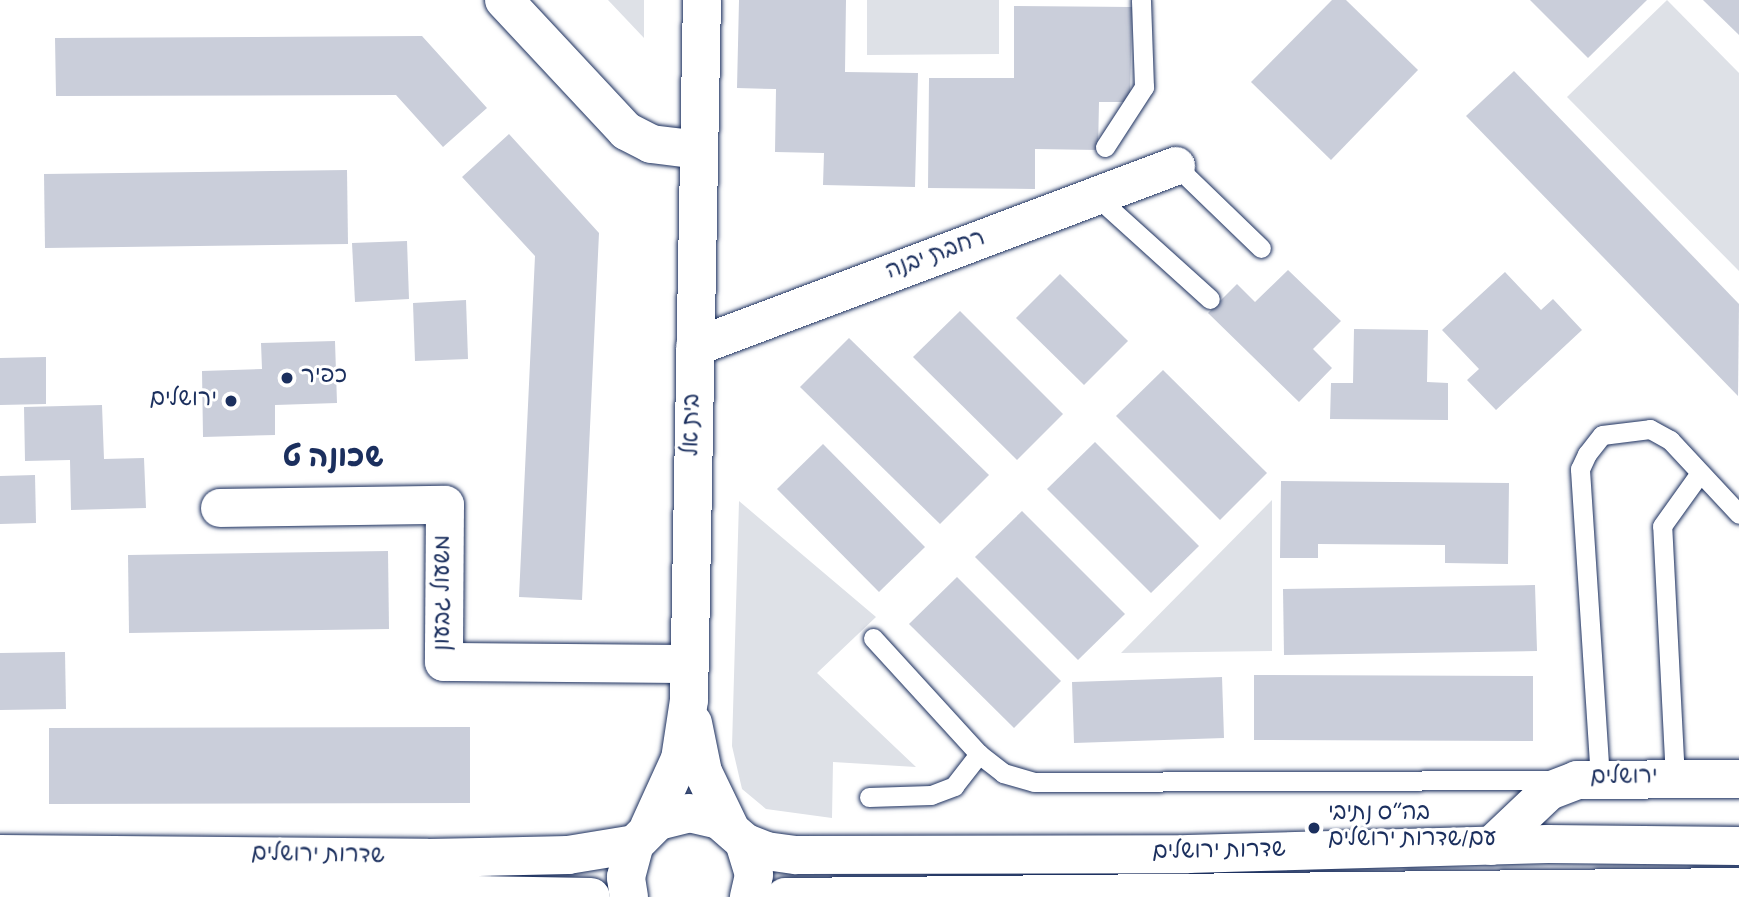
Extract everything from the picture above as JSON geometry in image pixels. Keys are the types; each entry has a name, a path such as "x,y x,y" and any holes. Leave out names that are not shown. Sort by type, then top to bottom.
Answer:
{"street":[{"path":"505,0 626,131 651,144 699,150"},
{"name":"בית אל","path":"629,897 626,877 642,836 680,759 689,682 702,0"},
{"name":"רחבת יבנה","path":"695,347 1176,166"},
{"name":"משעול גבעון","path":"220,508 445,505 444,662 689,682"},
{"name":"בית אל","path":"689,682 703,772 754,875 749,897"},
{"name":"ירושלים","path":"1491,846 1549,791 1589,779 1739,779"},
{"name":"שדרות ירושלים","path":"0,854 427,858 568,855 642,836 668,816 689,813 766,851 796,855 1188,854 1491,846 1739,846"},
{"name":"שדרות ירושלים","path":"0,887 591,897"},
{"name":"שדרות ירושלים","path":"785,897 1648,892 1739,887"}],"lane":[{"path":"1105,147 1144,87 1141,0"},
{"path":"1176,166 1261,248"},
{"path":"1097,197 1210,299"},
{"path":"873,638 979,754 1003,773 1034,782 1589,779 1580,469 1602,435 1650,429 1670,440 1739,514"},
{"path":"1675,779 1662,526 1700,473"},
{"path":"869,797 931,795 954,786 979,754"}],"shaded area":[{"path":"608,0 644,0 644,38"},
{"path":"867,0 999,0 999,54 867,55"},
{"path":"1667,0 1739,73 1739,271 1567,97"},
{"path":"1272,500 1272,651 1121,653"},
{"path":"739,501 876,617 817,673 916,767 833,762 832,818 766,809 742,789 732,746"}],"building":[{"path":"739,0 846,0 845,72 918,73 915,187 823,185 824,153 775,152 776,89 737,88"},
{"path":"1332,0 1346,0 1418,70 1331,160 1251,82"},
{"path":"1530,0 1647,0 1588,58"},
{"path":"1703,0 1739,0 1739,35"},
{"path":"1014,6 1132,7 1130,102 1099,102 1098,150 1035,149 1035,189 928,188 929,78 1014,78"},
{"path":"422,36 487,108 443,147 396,95 56,96 55,38"},
{"path":"1514,71 1739,304 1738,396 1466,116"},
{"path":"509,134 599,233 582,600 519,597 535,256 462,177"},
{"path":"347,170 348,244 45,248 44,174"},
{"path":"407,241 409,299 355,302 352,243"},
{"path":"1288,270 1341,321 1313,349 1332,368 1299,402 1208,313 1237,284 1255,302"},
{"path":"1505,272 1541,310 1553,299 1582,330 1496,410 1467,380 1479,369 1442,330"},
{"path":"1060,274 1128,341 1084,385 1016,318"},
{"path":"466,300 468,359 415,361 413,303"},
{"path":"960,311 1063,414 1017,460 913,357"},
{"path":"1354,329 1428,330 1427,382 1448,383 1448,420 1330,419 1331,383 1353,383"},
{"path":"849,338 989,475 940,524 800,387"},
{"path":"335,341 337,403 275,405 275,435 203,437 202,371 262,369 261,343"},
{"path":"46,357 46,404 0,405 0,358"},
{"path":"1163,370 1267,473 1220,520 1116,416"},
{"path":"102,405 104,459 144,458 146,508 71,510 70,460 25,461 24,407"},
{"path":"1095,442 1199,546 1151,593 1047,489"},
{"path":"823,444 925,547 879,592 777,489"},
{"path":"35,475 36,523 0,524 0,476"},
{"path":"1281,481 1509,483 1508,564 1445,563 1445,545 1318,544 1318,558 1280,558"},
{"path":"1022,511 1125,614 1078,660 975,557"},
{"path":"388,551 389,629 129,633 128,555"},
{"path":"957,577 1061,681 1014,728 909,624"},
{"path":"1535,585 1537,651 1284,655 1283,589"},
{"path":"65,652 66,709 0,710 0,653"},
{"path":"1254,675 1533,676 1533,741 1254,740"},
{"path":"1222,677 1224,738 1074,743 1072,682"},
{"path":"470,727 470,803 49,804 49,728"}],"place":[{"name":"כפיר","path":"287,378"},
{"name":"ירושלים","path":"231,401"},
{"name":"בה״ס נתיבי עם/שדרות ירושלים","path":"1314,828"}],"district":[{"name":"שכונה ט","path":"333,461"}]}
